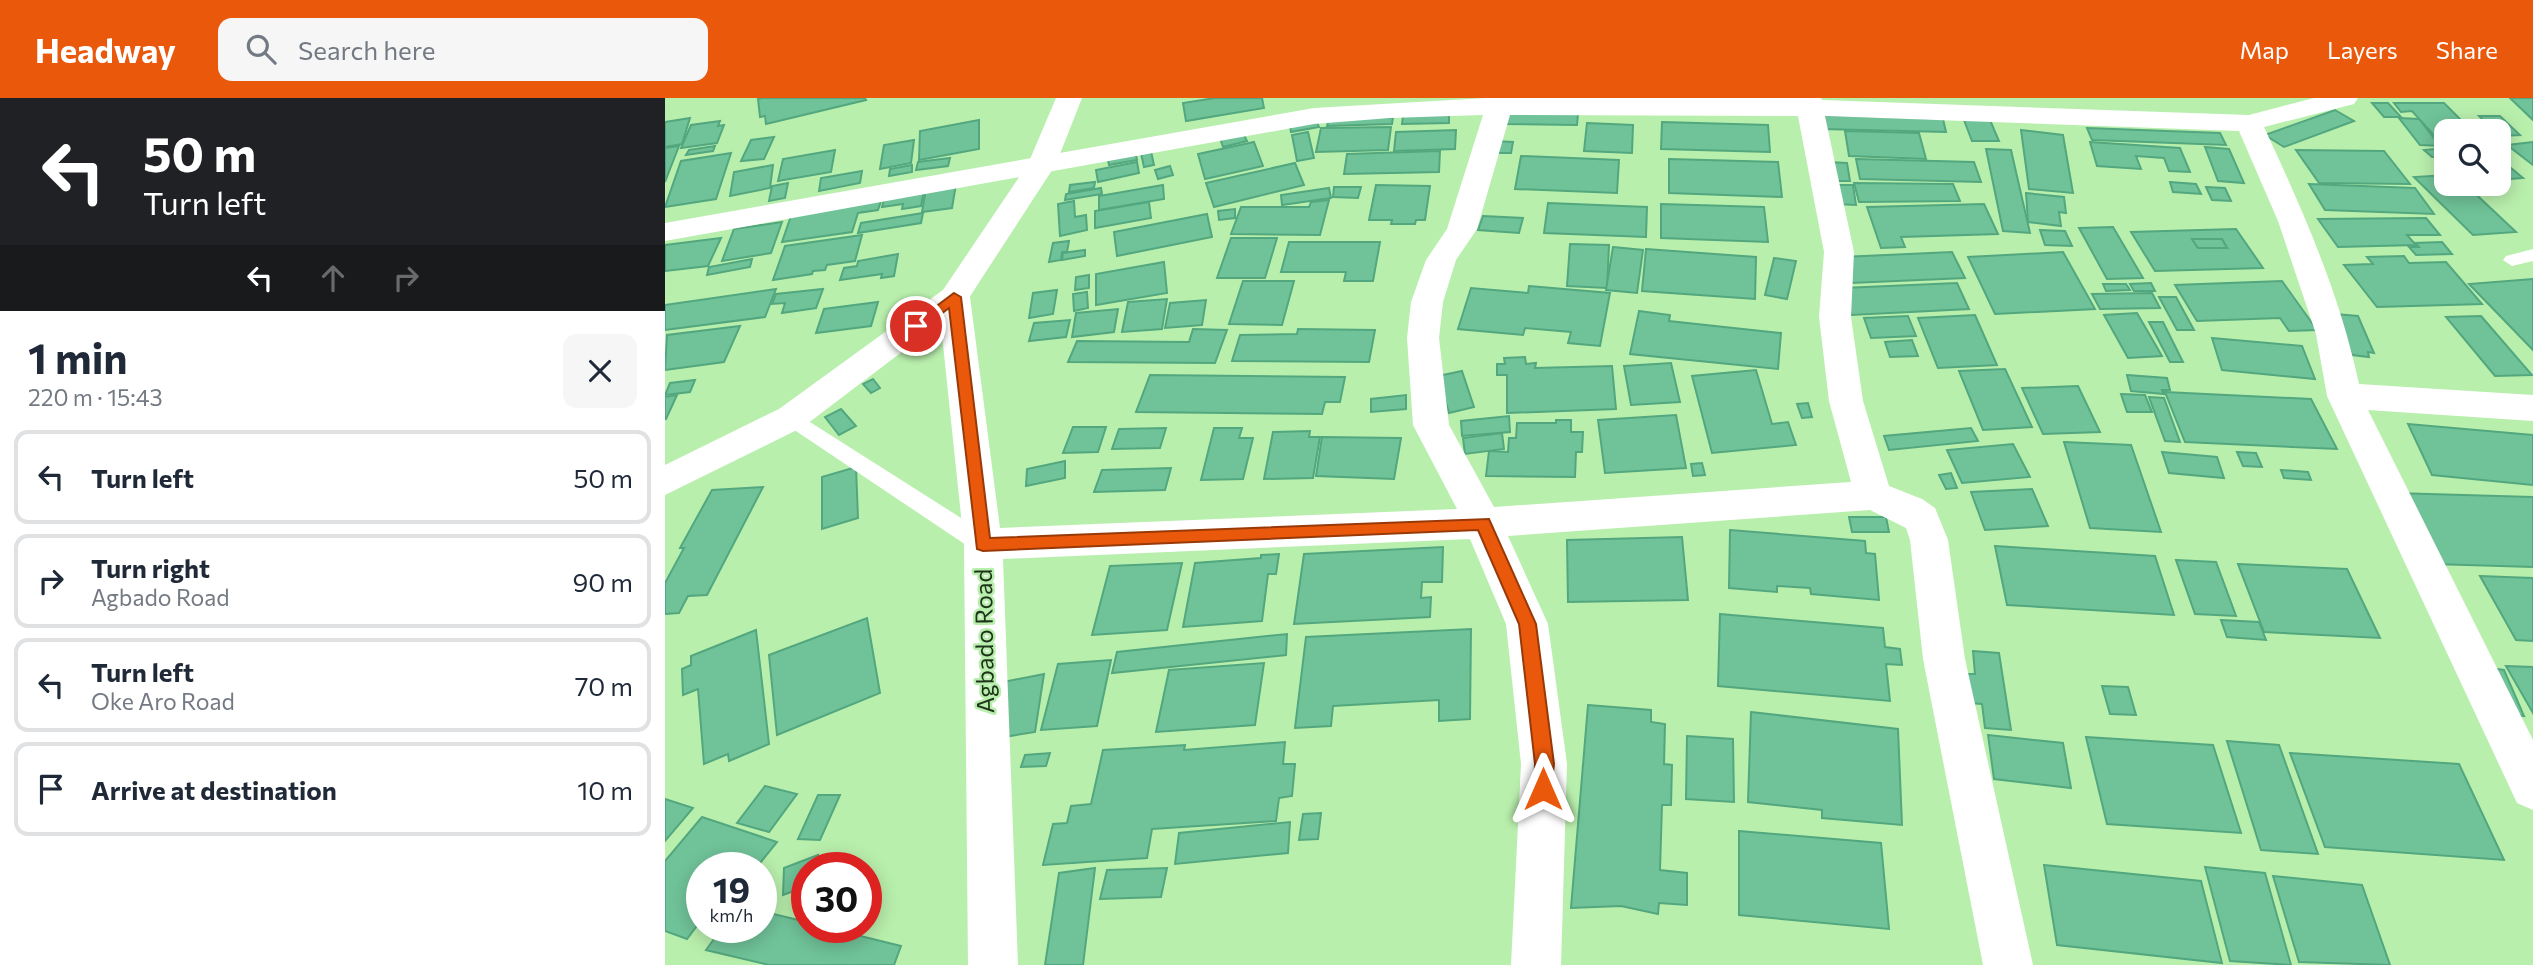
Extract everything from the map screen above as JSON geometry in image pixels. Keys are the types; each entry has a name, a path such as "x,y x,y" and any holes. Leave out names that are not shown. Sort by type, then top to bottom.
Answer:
{"street":[{"path":"665,481 791,418 954,297 1042,164 1069,98"},
{"path":"665,232 1314,116 1499,103 1809,103 2249,122 2345,98"},
{"path":"1499,103 1462,229 1441,260 1427,302 1423,338 1431,425 1483,523 1527,624 1544,764 1536,965"},
{"path":"1809,103 1839,253 1835,317 1846,401 1873,495"},
{"path":"2249,122 2294,221 2332,334 2344,396 2533,788"},
{"name":"Agbado Road","path":"954,297 983,544 993,965"},
{"path":"2344,396 2533,408"},
{"path":"983,544 1483,523 1873,495 1909,510 1922,519 1929,540 1944,659 2008,965"}],"lane":[{"path":"2512,260 2533,255"},
{"path":"791,418 983,544"}],"building":[{"path":"1215,98 1262,98 1264,108 1186,121 1183,103"},
{"path":"2510,98 2533,98 2533,120"},
{"path":"758,99 866,100 766,124 765,116 760,117"},
{"path":"2372,103 2388,103 2401,117 2384,117"},
{"path":"2394,103 2444,103 2460,119 2434,119 2434,135 2412,111 2401,112"},
{"path":"2335,110 2354,121 2284,147 2265,135"},
{"path":"1503,113 1578,114 1577,125 1501,124"},
{"path":"1449,115 1449,123 1402,124 1403,116"},
{"path":"1820,115 1943,119 1946,132 1822,129"},
{"path":"2479,116 2500,116 2503,119 2482,119"},
{"path":"1393,117 1392,124 1327,126 1329,119"},
{"path":"690,118 682,144 665,147 665,122"},
{"path":"2399,118 2419,119 2434,138 2434,146 2420,145"},
{"path":"979,120 979,149 919,160 920,131"},
{"path":"1964,120 1990,120 1999,141 1972,141"},
{"path":"720,121 718,126 724,125 717,143 681,148 691,125"},
{"path":"1317,122 1319,127 1291,132 1290,126"},
{"path":"1662,122 1768,125 1770,152 1661,149"},
{"path":"1587,123 1633,125 1632,153 1584,151"},
{"path":"2511,126 2520,135 2511,135"},
{"path":"1391,127 1388,150 1316,152 1321,128"},
{"path":"2087,128 2220,133 2226,145 2092,140"},
{"path":"1456,130 1455,149 1394,151 1396,132"},
{"path":"2021,130 2063,135 2073,193 2029,189"},
{"path":"1845,131 1919,133 1926,159 1849,156"},
{"path":"1308,132 1314,158 1297,161 1292,135"},
{"path":"1243,133 1247,141 1223,147 1220,138"},
{"path":"774,137 764,159 741,161 751,140"},
{"path":"914,140 911,163 880,169 884,145"},
{"path":"1494,141 1513,142 1511,153 1492,153"},
{"path":"1254,142 1263,166 1205,179 1198,154"},
{"path":"2090,142 2180,148 2190,172 2169,171 2164,158 2136,156 2141,169 2097,166"},
{"path":"2533,142 2533,165 2511,148 2511,145"},
{"path":"679,146 665,182 665,148"},
{"path":"715,146 713,151 686,155 689,150"},
{"path":"1150,147 1154,165 1144,167 1140,149"},
{"path":"2205,147 2229,149 2244,183 2218,181"},
{"path":"1986,149 2011,150 2030,233 2003,231"},
{"path":"2434,149 2434,157 2432,157 2424,150"},
{"path":"835,150 831,172 778,181 783,159"},
{"path":"1135,150 1137,160 1109,165 1107,156"},
{"path":"2296,150 2384,151 2410,184 2319,183"},
{"path":"1440,151 1439,172 1344,174 1347,154"},
{"path":"731,153 716,199 665,207 681,161"},
{"path":"1521,156 1619,160 1617,193 1515,189"},
{"path":"950,158 948,166 916,170 918,162"},
{"path":"1669,159 1778,162 1782,197 1669,193"},
{"path":"1856,159 1974,162 1981,182 1860,179"},
{"path":"1137,162 1139,173 1098,182 1096,170"},
{"path":"1828,162 1847,163 1850,181 1831,181"},
{"path":"1295,163 1304,185 1214,207 1206,183"},
{"path":"773,165 770,188 730,196 734,172"},
{"path":"912,165 912,172 889,176 890,169"},
{"path":"1170,166 1173,175 1158,179 1155,170"},
{"path":"2511,168 2523,178 2511,179"},
{"path":"862,171 860,183 819,191 821,178"},
{"path":"2434,176 2434,196 2478,196 2516,232 2473,235 2414,177"},
{"path":"1095,182 1094,188 1069,192 1070,185"},
{"path":"2170,182 2196,184 2201,194 2173,192"},
{"path":"788,183 785,198 769,201 772,186"},
{"path":"1854,183 1953,184 1960,201 1859,202"},
{"path":"956,184 952,208 922,212 926,188"},
{"path":"2309,184 2415,188 2434,214 2325,210"},
{"path":"1163,185 1164,199 1099,210 1099,196"},
{"path":"1376,185 1430,186 1425,220 1416,220 1415,224 1391,224 1392,220 1369,220"},
{"path":"1832,185 1853,185 1856,205 1836,204"},
{"path":"1334,187 1361,187 1358,198 1333,197"},
{"path":"2206,187 2225,188 2231,201 2212,200"},
{"path":"1101,188 1102,194 1065,200 1066,194"},
{"path":"1329,188 1331,198 1282,205 1281,195"},
{"path":"924,191 921,206 902,209 903,204 882,207 885,196"},
{"path":"2026,193 2064,197 2066,213 2059,212 2061,226 2028,222"},
{"path":"882,198 878,210 858,213 852,232 782,242 793,210"},
{"path":"1329,200 1320,235 1231,234 1241,207 1309,207 1311,202"},
{"path":"1074,201 1075,217 1086,215 1087,230 1060,236 1058,204"},
{"path":"1149,202 1151,218 1095,228 1095,211"},
{"path":"1548,203 1647,207 1646,237 1544,233"},
{"path":"1661,204 1764,207 1768,242 1661,238"},
{"path":"1984,204 1998,234 1901,237 1905,247 1881,248 1867,207"},
{"path":"1235,209 1235,218 1219,220 1218,211"},
{"path":"923,213 921,223 858,233 861,223"},
{"path":"1207,214 1212,237 1117,256 1114,232"},
{"path":"1483,216 1523,218 1519,233 1478,230"},
{"path":"2426,218 2440,235 2407,235 2416,245 2338,247 2318,219"},
{"path":"782,222 771,253 722,261 734,229"},
{"path":"2113,227 2143,278 2107,279 2079,228"},
{"path":"2236,229 2263,268 2155,271 2131,232","holes":["2192,239 2222,239 2227,248 2198,248"]},
{"path":"2040,230 2065,231 2072,246 2045,245"},
{"path":"862,235 855,261 827,265 825,270 813,271 812,274 773,280 785,246"},
{"path":"721,238 708,266 665,271 665,245"},
{"path":"1231,238 1277,238 1265,278 1217,278"},
{"path":"2192,239 2222,239 2227,248 2198,248"},
{"path":"1069,241 1067,252 1062,252 1061,260 1049,262 1053,243"},
{"path":"1289,242 1380,242 1373,281 1344,281 1346,272 1281,272"},
{"path":"2442,242 2452,254 2416,255 2409,247 2419,247 2415,243"},
{"path":"1570,244 1609,245 1607,288 1567,286"},
{"path":"1613,247 1643,250 1637,293 1606,290"},
{"path":"1646,249 1756,257 1755,299 1642,291"},
{"path":"1085,250 1085,256 1062,260 1063,253"},
{"path":"1952,252 1965,278 1851,283 1842,257"},
{"path":"2063,252 2095,309 1995,314 1968,257"},
{"path":"898,254 894,276 881,278 882,274 840,280 844,268 857,266 858,261"},
{"path":"2404,256 2409,263 2446,262 2482,304 2377,307 2344,265 2373,264 2367,257"},
{"path":"1774,258 1796,261 1787,299 1765,295"},
{"path":"752,259 750,267 707,275 709,267"},
{"path":"1164,262 1167,293 1096,305 1096,274"},
{"path":"1089,275 1089,288 1075,290 1076,277"},
{"path":"2533,279 2533,350 2469,284"},
{"path":"1243,281 1294,281 1282,325 1229,324"},
{"path":"2282,281 2317,330 2289,331 2280,318 2197,321 2175,285"},
{"path":"1957,283 1969,309 1851,315 1843,288"},
{"path":"2151,283 2155,291 2134,291 2130,284"},
{"path":"2103,284 2126,284 2130,290 2106,291"},
{"path":"1529,286 1610,293 1600,346 1568,343 1571,332 1525,328 1523,335 1458,329 1471,288 1528,293"},
{"path":"776,289 765,317 665,330 665,305"},
{"path":"823,289 816,308 782,313 785,303 772,304 776,294"},
{"path":"1057,290 1053,314 1029,318 1033,293"},
{"path":"1087,292 1088,308 1074,311 1073,294"},
{"path":"2152,293 2160,308 2100,309 2092,294"},
{"path":"2159,297 2176,297 2194,330 2177,330"},
{"path":"1167,299 1162,329 1122,332 1128,302"},
{"path":"1206,300 1202,325 1165,328 1170,303"},
{"path":"878,302 871,326 816,333 824,309"},
{"path":"1118,309 1114,332 1072,337 1076,313"},
{"path":"1639,311 1670,315 1669,321 1781,333 1778,369 1630,354"},
{"path":"2137,313 2162,356 2128,358 2104,315"},
{"path":"2335,314 2358,316 2374,353 2368,352 2369,357 2352,355"},
{"path":"1975,315 1997,365 1938,368 1918,318"},
{"path":"1908,316 1916,336 1871,338 1864,318"},
{"path":"2481,316 2532,375 2495,376 2446,317"},
{"path":"1070,320 1066,337 1029,341 1034,323"},
{"path":"2149,322 2163,322 2183,362 2170,362"},
{"path":"740,326 724,362 665,370 667,335"},
{"path":"1193,329 1227,330 1215,363 1068,362 1077,341 1189,342"},
{"path":"1298,329 1375,330 1369,362 1232,361 1240,335 1297,334"},
{"path":"2212,338 2302,346 2315,379 2222,370"},
{"path":"1912,340 1918,356 1890,357 1885,342"},
{"path":"1525,357 1526,364 1536,363 1535,368 1612,366 1616,409 1507,413 1507,375 1497,375 1497,364 1505,364 1504,358"},
{"path":"1671,363 1680,402 1631,405 1624,366"},
{"path":"2005,369 2032,427 1983,430 1959,371"},
{"path":"1756,370 1772,424 1788,422 1796,445 1712,453 1692,376"},
{"path":"1462,371 1474,407 1449,413 1438,376"},
{"path":"1150,375 1345,377 1340,402 1325,402 1322,414 1136,412"},
{"path":"2127,375 2167,378 2170,390 2162,390 2164,394 2131,391"},
{"path":"873,379 880,388 871,393 863,384"},
{"path":"695,380 690,392 665,395 670,383"},
{"path":"2078,386 2100,432 2043,434 2022,388"},
{"path":"2165,392 2311,399 2337,449 2185,442"},
{"path":"2121,394 2145,395 2152,412 2127,412"},
{"path":"677,395 666,419 665,419 665,397"},
{"path":"1406,395 1406,409 1371,412 1371,399"},
{"path":"2149,397 2164,398 2180,442 2165,441"},
{"path":"1808,403 1812,417 1802,418 1797,404"},
{"path":"841,409 856,426 839,435 825,417"},
{"path":"1676,415 1686,468 1605,473 1598,420"},
{"path":"1509,416 1510,432 1462,436 1461,421"},
{"path":"1556,420 1571,420 1571,432 1583,432 1582,452 1576,452 1575,477 1486,476 1489,451 1508,452 1509,438 1516,438 1517,423 1556,423"},
{"path":"2408,424 2533,435 2533,485 2432,475"},
{"path":"1073,427 1106,427 1098,452 1063,453"},
{"path":"1166,428 1160,448 1112,449 1119,429"},
{"path":"1214,428 1242,428 1239,438 1253,438 1243,479 1201,480"},
{"path":"1971,428 1978,441 1889,450 1884,436"},
{"path":"1310,431 1309,437 1320,437 1313,478 1264,479 1273,432"},
{"path":"1502,433 1504,449 1465,454 1463,438"},
{"path":"1322,437 1401,438 1394,479 1316,476"},
{"path":"2064,442 2131,445 2161,532 2090,528"},
{"path":"2013,444 2030,477 1962,483 1947,450"},
{"path":"2162,452 2217,457 2224,478 2169,473"},
{"path":"2237,452 2256,453 2262,467 2243,466"},
{"path":"1065,461 1065,478 1026,486 1027,469"},
{"path":"1702,463 1705,475 1693,476 1691,464"},
{"path":"856,467 858,518 822,529 822,477"},
{"path":"1171,468 1165,490 1094,492 1102,470"},
{"path":"2281,470 2308,472 2311,480 2284,478"},
{"path":"1951,473 1957,488 1946,489 1939,475"},
{"path":"763,487 707,595 688,596 679,613 665,614 665,583 684,548 680,548 712,490"},
{"path":"2032,489 2048,526 1985,530 1971,492"},
{"path":"2394,493 2533,497 2533,567 2433,564"},
{"path":"1849,517 1886,517 1889,532 1852,532"},
{"path":"1730,530 1865,541 1866,553 1875,554 1879,600 1811,594 1810,588 1777,586 1777,592 1729,588"},
{"path":"1682,537 1688,600 1568,602 1567,540"},
{"path":"1995,546 2155,556 2174,615 2007,605"},
{"path":"1443,547 1442,582 1422,582 1421,598 1431,597 1430,617 1294,624 1304,554"},
{"path":"1279,554 1276,574 1268,574 1262,621 1183,627 1195,563"},
{"path":"2176,560 2216,562 2236,616 2195,614"},
{"path":"1182,563 1167,630 1092,635 1110,566"},
{"path":"2238,564 2347,569 2380,638 2264,632"},
{"path":"2480,576 2533,578 2533,641 2516,640"},
{"path":"1720,614 1883,628 1885,647 1900,649 1902,665 1886,664 1890,701 1718,686"},
{"path":"867,618 880,693 777,735 769,655"},
{"path":"2221,620 2259,622 2266,640 2227,637"},
{"path":"1471,629 1470,719 1439,721 1439,700 1333,706 1331,726 1295,728 1306,637"},
{"path":"756,630 769,744 729,761 728,754 704,764 698,689 683,695 682,669 691,665 691,656"},
{"path":"1287,634 1286,655 1112,673 1117,652"},
{"path":"1973,651 1999,653 2011,730 1985,728 1982,704 1970,703 1966,674 1975,674"},
{"path":"1111,660 1097,726 1041,730 1058,664"},
{"path":"1264,663 1255,725 1156,732 1169,670"},
{"path":"2506,666 2533,667 2533,713"},
{"path":"2482,667 2504,670 2524,716 2501,713"},
{"path":"1044,674 1035,732 1004,737 998,683"},
{"path":"2102,686 2128,687 2136,715 2110,714"},
{"path":"1588,705 1651,710 1651,722 1665,724 1664,764 1672,765 1671,805 1662,805 1660,870 1687,873 1687,905 1659,903 1658,914 1621,906 1571,908"},
{"path":"1751,712 1898,729 1902,825 1822,818 1822,810 1748,802"},
{"path":"1988,735 2063,743 2071,788 1994,779"},
{"path":"1687,736 1733,739 1734,802 1686,799"},
{"path":"2086,737 2213,745 2241,833 2107,824"},
{"path":"2227,741 2279,745 2318,854 2261,850"},
{"path":"1285,742 1283,764 1295,764 1292,796 1279,798 1276,821 1152,829 1147,858 1043,865 1053,824 1067,823 1071,806 1091,804 1103,750 1185,745 1184,750"},
{"path":"1050,753 1046,766 1021,767 1025,755"},
{"path":"2290,753 2459,764 2504,860 2325,847"},
{"path":"765,786 797,794 769,832 737,823"},
{"path":"818,795 840,795 820,840 798,839"},
{"path":"665,799 693,808 665,841"},
{"path":"1321,813 1318,839 1299,840 1303,814"},
{"path":"702,817 777,842 769,852 686,852 686,939 665,931 665,861"},
{"path":"1290,822 1288,853 1175,864 1179,833"},
{"path":"1739,831 1881,843 1889,929 1739,915"},
{"path":"791,865 791,892 783,895 784,868"},
{"path":"2044,865 2201,881 2222,963 2057,945"},
{"path":"2205,867 2265,873 2291,965 2230,961"},
{"path":"1095,868 1083,965 1045,965 1059,873"},
{"path":"1167,868 1161,897 1100,899 1107,870"},
{"path":"2273,876 2362,885 2390,965 2299,962"},
{"path":"777,915 791,918 791,943 882,941 901,946 894,965 769,965 706,950 711,943 777,943"}],"route":[{"path":"916,326 954,297 983,544 1483,523 1527,624 1544,764 1543,789"}]}
